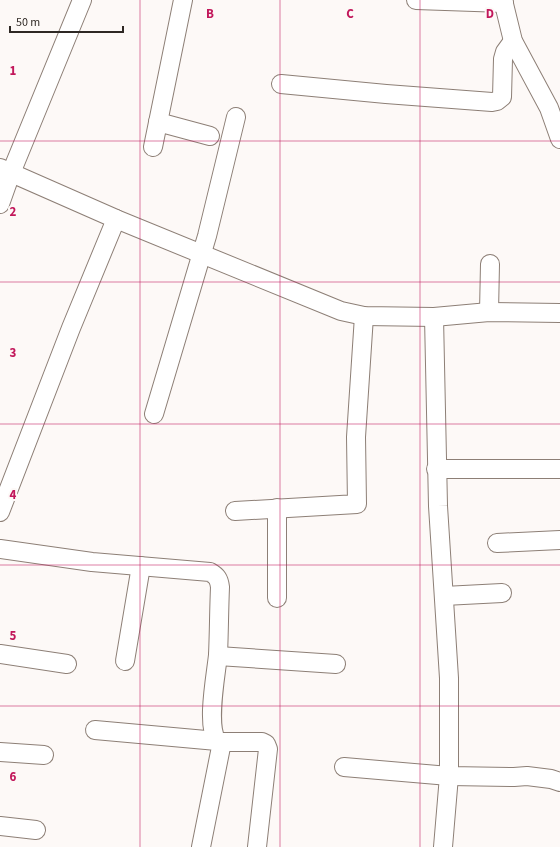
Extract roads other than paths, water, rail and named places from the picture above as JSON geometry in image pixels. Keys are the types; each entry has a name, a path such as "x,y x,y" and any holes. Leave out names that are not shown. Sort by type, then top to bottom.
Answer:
{"street":[{"path":"0,204 5,170 82,0"},
{"path":"153,147 183,0"},
{"path":"416,0 503,2 513,41 554,107 560,139"},
{"path":"281,84 492,102 497,101 502,97 503,59 505,52 513,41"},
{"path":"154,414 207,236 236,117"},
{"path":"158,122 210,136"},
{"path":"5,170 201,255 341,311 364,316 434,317 489,312 560,313"},
{"path":"0,512 116,219"},
{"path":"489,312 490,264"},
{"path":"235,511 357,504 356,437 364,316"},
{"path":"434,317 436,469 449,678 449,776 443,847"},
{"path":"436,469 560,469"},
{"path":"277,508 277,598"},
{"path":"497,542 560,540"},
{"path":"0,549 92,562 210,572 219,580 218,656 212,717 213,728 220,741 201,847"},
{"path":"125,661 141,566"},
{"path":"444,596 502,593"},
{"path":"0,654 67,664"},
{"path":"218,656 336,664"},
{"path":"95,730 220,741 262,742 266,744 268,749 257,847"},
{"path":"0,752 44,755"},
{"path":"344,767 449,776 527,776 551,779 560,782"},
{"path":"0,826 36,830"}]}
